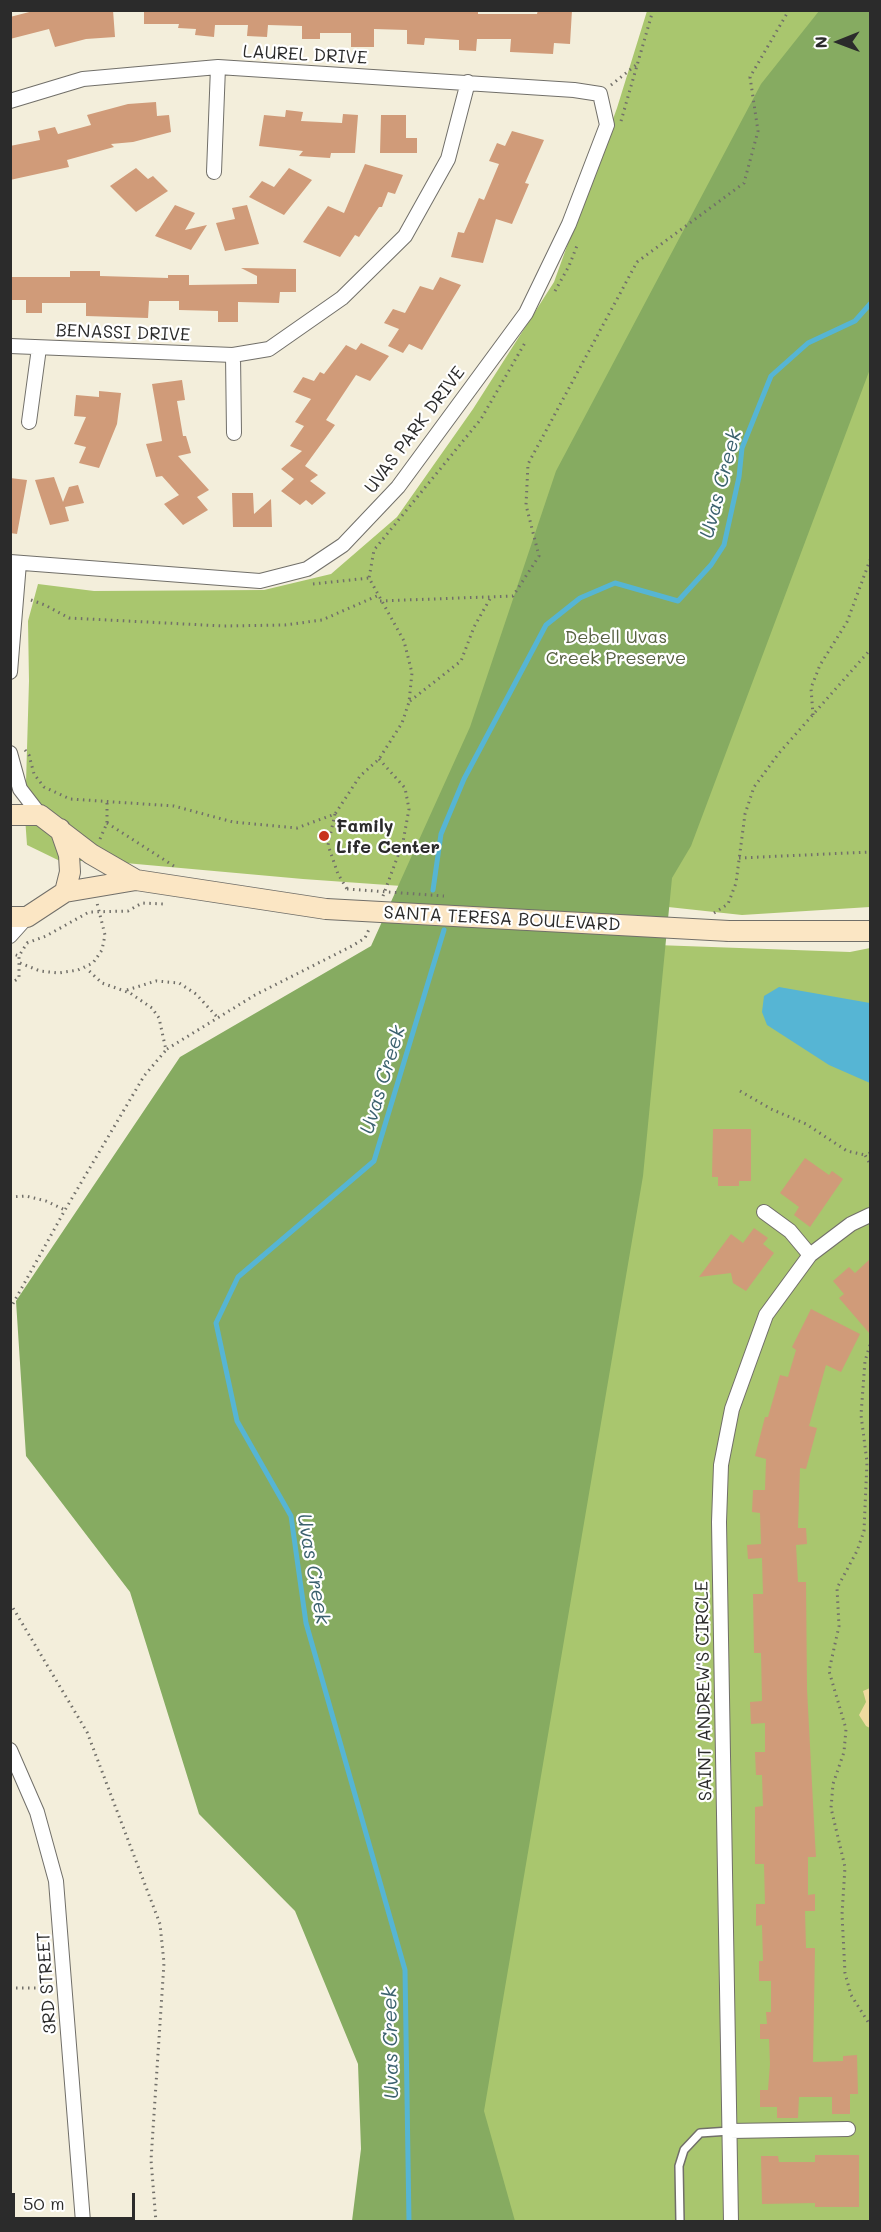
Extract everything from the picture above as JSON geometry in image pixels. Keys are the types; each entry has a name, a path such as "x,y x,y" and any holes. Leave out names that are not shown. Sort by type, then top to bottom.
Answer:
{"main road":[{"path":"10,815 39,815"},
{"name":"SANTA TERESA BOULEVARD","path":"39,815 91,854 136,880"},
{"path":"19,917 65,892 70,872 69,855 60,829"},
{"name":"SANTA TERESA BOULEVARD","path":"65,892 136,880 326,909 729,932 870,931"}],"street":[{"name":"LAUREL DRIVE","path":"10,101 83,79 218,67 468,82 600,94"},
{"path":"214,172 218,67"},
{"name":"BENASSI DRIVE","path":"10,346 233,355 269,349 342,298 405,236 448,159 468,82"},
{"name":"UVAS PARK DRIVE","path":"15,562 260,581 307,569 343,545 398,487 526,313 569,224 607,125 600,94"},
{"path":"28,423 39,348"},
{"path":"233,355 234,433"},
{"path":"10,672 15,562"},
{"path":"10,753 20,789 39,815"},
{"path":"10,936 19,917"},
{"path":"764,1212 790,1231 810,1256"},
{"name":"SAINT ANDREW'S CIRCLE","path":"731,2222 719,1534 721,1465 732,1409 756,1337 779,1294 810,1256 851,1224 870,1215"},
{"name":"3RD STREET","path":"10,1750 29,1789 45,1836 59,1902 83,2222"},
{"path":"730,2131 848,2129"}],"lane":[{"path":"680,2222 679,2166 684,2150 700,2133 730,2131"}],"path":[{"path":"620,128 653,10"},
{"path":"380,601 513,596 539,556 526,505 528,464 637,262 744,183 758,131 750,77 789,10"},
{"path":"600,94 637,64"},
{"path":"552,296 569,266 581,234"},
{"path":"347,890 338,874 328,845 335,814 360,776 379,759 402,723 409,702 412,673 404,641 369,578 374,550 481,418 528,337"},
{"path":"813,715 811,688 820,665 847,622 870,560"},
{"path":"305,585 369,578"},
{"path":"31,600 69,618 265,625 322,620 377,596"},
{"path":"409,702 461,662 474,627 491,597"},
{"path":"713,914 728,904 736,883 745,814 753,787 870,650"},
{"path":"30,755 34,774 44,787 70,799 107,803 133,801 174,806 233,822 297,828 335,814"},
{"path":"379,759 405,788 409,809 403,842 379,906"},
{"path":"99,842 107,823 107,803"},
{"path":"107,823 176,866 195,890"},
{"path":"739,858 870,852"},
{"path":"20,963 49,972 86,968 99,956 105,943 104,928 96,901"},
{"path":"10,984 19,978 19,956 27,943 46,936 89,912 128,911"},
{"path":"10,1309 144,1076 166,1050 218,1018 352,946 364,938 371,925"},
{"path":"10,953 19,956"},
{"path":"86,968 102,983 137,996 156,1012 166,1050"},
{"path":"124,990 156,981 179,983 196,994 218,1018"},
{"path":"740,1091 771,1109 806,1124 847,1151 865,1155 870,1153"},
{"path":"865,1155 870,1164"},
{"path":"10,1197 26,1196 46,1201 65,1210"},
{"path":"870,1345 866,1361 861,1415 867,1461 864,1531 857,1551 837,1588 839,1626 829,1671 846,1729 844,1752 833,1784 831,1809 845,1867 842,1914 845,1973 851,1995 870,2025"},
{"path":"10,1603 87,1732 160,1924 164,1972 151,2160 156,2222"},
{"path":"10,1989 38,1988"}],"green space":[{"name":"Debell Uvas Creek Preserve","path":"647,11 870,11 870,907 742,915 613,901 303,879 103,861 60,861 27,845 25,817 29,681 28,621 38,584 94,591 264,590 331,574 397,517 473,409 554,282 617,108"},
{"path":"819,11 870,11 870,369 691,846 672,878 643,1176 484,2111 515,2221 352,2221 361,2149 358,2064 295,1911 199,1814 130,1592 26,1456 16,1301 180,1057 371,946 470,727 556,471 761,84"},
{"path":"435,937 850,952 870,948 870,2221 452,2221"}],"sand":[{"path":"870,1688 870,1728 859,1715 866,1702 863,1691"}],"water":[{"path":"779,987 870,1003 870,1083 829,1065 767,1025 762,1012 764,996"}],"building":[{"path":"37,10 113,10 115,37 86,39 55,47 49,29 10,39 10,17"},
{"path":"144,10 478,10 478,14 537,14 538,10 572,10 570,44 554,43 553,54 510,52 511,39 477,39 476,51 459,50 459,40 425,38 424,45 407,44 407,30 374,29 374,47 351,47 351,33 320,33 320,39 302,39 302,26 268,25 267,37 247,36 248,25 215,25 214,37 195,35 196,29 178,28 179,24 144,24"},
{"path":"156,102 157,116 169,115 171,132 133,142 111,144 114,147 67,160 69,167 10,180 10,146 40,140 38,131 55,127 58,134 91,125 87,115 128,104"},
{"path":"286,110 303,112 301,121 342,123 343,114 358,115 355,153 331,153 330,158 299,156 303,151 259,146 264,115 285,117"},
{"path":"381,115 406,115 406,138 417,138 417,153 380,153"},
{"path":"512,131 544,140 525,183 529,184 512,224 496,219 483,263 451,257 458,232 464,233 479,198 484,200 499,164 489,161 497,143 505,146"},
{"path":"365,164 403,175 395,194 388,192 382,207 379,207 359,237 355,235 340,257 303,242 328,206 344,213"},
{"path":"136,168 148,179 153,176 168,191 136,212 110,186"},
{"path":"289,168 312,180 284,215 249,197 262,181 274,187"},
{"path":"175,205 195,213 185,230 207,225 191,250 155,236"},
{"path":"247,205 259,244 225,251 216,223 235,219 232,208"},
{"path":"241,268 296,269 296,292 280,292 279,303 238,302 238,322 218,322 218,311 179,310 179,301 149,301 148,318 86,316 86,303 42,303 42,313 26,313 26,300 10,300 10,277 70,277 70,271 100,271 100,276 168,278 168,275 189,275 189,285 257,284 257,276"},
{"path":"440,277 461,285 422,350 409,344 403,353 388,346 399,329 384,323 393,309 405,313 420,286 433,290"},
{"path":"361,343 389,356 370,381 356,375 326,420 335,425 305,466 318,475 310,481 326,493 312,505 306,500 300,505 281,491 294,479 281,469 302,451 290,446 304,426 295,422 311,399 293,392 303,377 314,381 320,372 324,374 346,345 356,350"},
{"path":"182,380 185,400 177,401 183,436 186,436 191,453 178,456 209,490 197,497 208,510 183,525 164,504 179,495 162,476 156,477 146,444 162,441 152,384"},
{"path":"99,391 121,393 117,424 99,468 79,463 86,447 74,444 86,417 74,416 76,395 99,397"},
{"path":"54,477 63,502 69,487 78,485 84,503 65,507 69,521 50,525 35,480"},
{"path":"10,478 27,480 17,534 10,533"},
{"path":"232,493 253,493 254,514 271,499 272,527 233,527"},
{"path":"713,1129 751,1129 751,1181 739,1181 739,1186 718,1186 718,1177 712,1177"},
{"path":"805,1158 829,1175 832,1171 843,1179 810,1227 794,1215 799,1207 780,1193"},
{"path":"754,1228 768,1238 763,1244 774,1253 746,1291 733,1283 731,1273 699,1277 731,1234 743,1243"},
{"path":"870,1259 870,1334 839,1298 844,1294 833,1281 849,1267 855,1273"},
{"path":"811,1309 860,1334 841,1372 826,1365 809,1426 817,1428 806,1469 800,1468 798,1528 806,1528 807,1544 796,1545 798,1582 806,1582 807,1689 816,1857 808,1857 808,1895 815,1894 815,1911 805,1911 806,1948 815,1948 813,2062 843,2061 843,2056 857,2055 858,2094 850,2094 850,2114 832,2114 832,2097 799,2097 798,2118 777,2118 777,2107 760,2107 760,2090 768,2090 770,2064 769,2039 760,2039 760,2024 767,2024 766,2012 771,2012 771,1981 759,1981 759,1961 763,1961 762,1925 756,1926 756,1904 765,1904 764,1864 755,1864 755,1807 763,1806 762,1775 756,1775 755,1752 765,1752 765,1723 751,1724 750,1702 762,1701 761,1653 754,1653 753,1594 763,1594 762,1558 748,1559 747,1545 761,1544 760,1513 752,1512 753,1490 765,1490 766,1459 755,1456 765,1417 768,1417 780,1375 788,1377 796,1350 792,1347"},
{"path":"815,2155 859,2155 859,2207 815,2207 815,2203 762,2204 761,2156 778,2156 779,2162 815,2162"}],"waterway":[{"name":"Uvas Creek","path":"433,890 441,834 464,779 546,625 580,598 615,583 678,601 711,565 724,545 739,477 742,448 771,376 808,343 855,321 870,304"},
{"name":"Uvas Creek","path":"409,2222 405,1970 306,1623 291,1516 237,1421 216,1323 238,1277 374,1161 444,930"}],"place":[{"name":"Family Life Center","path":"324,836"}]}
